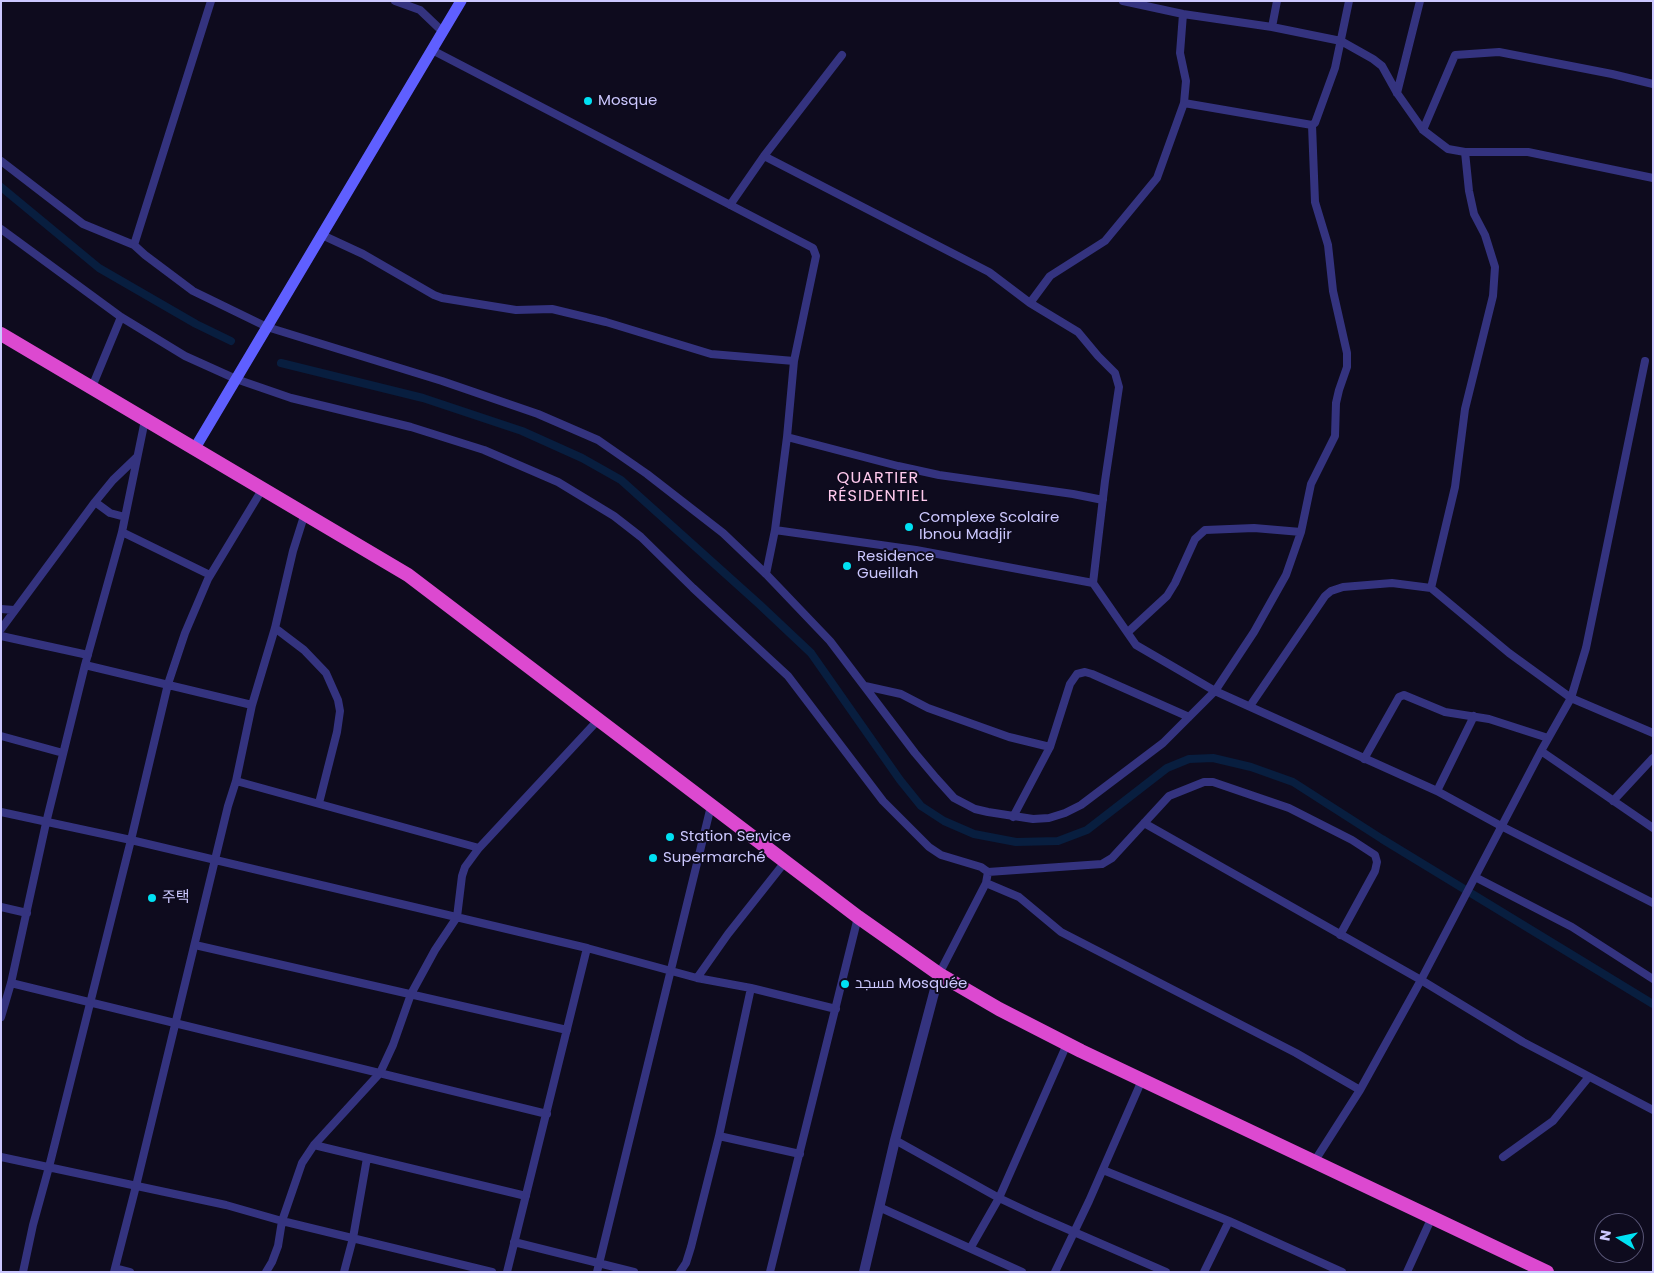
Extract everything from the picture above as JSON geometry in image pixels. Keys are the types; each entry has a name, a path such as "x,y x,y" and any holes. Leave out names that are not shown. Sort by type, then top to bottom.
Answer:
{"highway":[{"path":"1,334 408,574 858,917 939,974 999,1009 1067,1044 1547,1272"}],"main road":[{"path":"194,448 461,1"}],"street":[{"path":"134,245 210,1"},
{"path":"395,1 420,10 443,32"},
{"path":"1123,1 1183,14 1272,27 1341,41 1382,66 1397,93 1423,130 1445,147 1465,152 1528,152 1653,178"},
{"path":"1272,27 1277,1"},
{"path":"1,161 83,224 134,245 145,256 193,292 267,327 442,381 538,414 598,440 647,474 723,533 766,574 830,641 915,753 948,793 975,810 1014,817 1049,818 1081,805 1163,743 1215,691 1273,600 1286,575 1301,532 1311,484 1335,436 1336,403 1347,367 1347,353 1333,291 1328,245 1315,202 1312,125 1315,123 1332,77 1349,1"},
{"path":"1397,93 1420,1"},
{"path":"1030,304 1050,276 1104,241 1157,178 1184,103 1186,81 1180,53 1183,14"},
{"path":"432,50 813,248 816,252 794,361 787,437 775,530 766,574"},
{"path":"1423,130 1455,55 1499,52 1653,84"},
{"path":"730,205 764,156 842,55"},
{"path":"1184,103 1312,125"},
{"path":"1431,588 1455,487 1465,409 1493,296 1495,267 1484,235 1474,214 1469,191 1465,152"},
{"path":"764,156 989,272 1030,304 1078,332 1115,373 1119,387 1093,582 1136,645 1215,691 1437,791 1501,826 1653,903"},
{"path":"1,229 121,317 185,356 236,379 290,398 411,426 484,450 558,482 614,516 641,536 693,588 788,676 883,801 929,847 941,854 981,867 988,872 1107,862 1169,796 1204,782 1213,782 1289,808 1352,840 1375,855 1377,862 1374,871 1340,934"},
{"path":"322,235 363,254 442,298 516,310 552,309 606,322 711,354 794,361"},
{"path":"92,387 121,317"},
{"path":"1314,1162 1360,1090 1421,980 1501,826 1571,698 1586,648 1645,361"},
{"path":"1,1017 3,1000 10,983 46,823 85,665 122,532 145,420"},
{"path":"787,437 940,475 1103,500"},
{"path":"88,655 2,635 14,610 95,502 113,480 137,457"},
{"path":"23,1272 32,1225 49,1168 168,684 185,632 210,575 262,488"},
{"path":"95,502 110,513 125,517"},
{"path":"130,1272 114,1270 228,806 236,781 252,705 305,513"},
{"path":"1128,632 1166,596 1175,583 1195,539 1204,530 1254,528 1301,532"},
{"path":"775,530 916,550 1093,582"},
{"path":"122,532 210,575"},
{"path":"1250,706 1318,605 1331,592 1344,587 1392,583 1431,588 1509,653 1571,698 1653,733"},
{"path":"1,608 14,610"},
{"path":"274,628 304,650 326,673 338,700 340,711 337,732 319,803"},
{"path":"85,665 252,705"},
{"path":"1014,817 1050,747 1070,684 1077,674 1085,672 1189,717"},
{"path":"865,686 901,694 928,708 1009,737 1050,747"},
{"path":"1364,759 1399,697 1404,695 1444,712 1474,716 1548,738"},
{"path":"1437,791 1474,716"},
{"path":"266,1272 276,1250 282,1221 302,1163 314,1145 380,1074 393,1045 411,994 435,950 457,918 463,872 471,857 599,720"},
{"path":"1,736 64,753"},
{"path":"1541,751 1653,828"},
{"path":"1613,801 1653,758"},
{"path":"236,781 479,848"},
{"path":"597,1272 711,806"},
{"path":"1,812 131,840 587,948 697,978 751,988 836,1009"},
{"path":"1144,823 1421,980 1523,1042 1588,1078 1653,1110"},
{"path":"697,978 728,934 785,862"},
{"path":"864,1272 895,1140 939,974 986,883 988,872"},
{"path":"1475,877 1572,926 1653,979"},
{"path":"986,883 1019,897 1061,932 1296,1053 1360,1090"},
{"path":"1,908 27,913"},
{"path":"770,1272 858,917"},
{"path":"195,945 567,1030"},
{"path":"507,1272 587,948"},
{"path":"10,983 547,1114"},
{"path":"680,1272 686,1263 691,1247 719,1136 751,988"},
{"path":"971,1247 999,1198 1067,1044"},
{"path":"1503,1157 1553,1121 1588,1078"},
{"path":"1055,1272 1075,1232 1142,1080"},
{"path":"719,1136 800,1154"},
{"path":"895,1140 999,1198 1166,1272"},
{"path":"314,1145 526,1196"},
{"path":"1,1157 226,1205 282,1221 492,1272"},
{"path":"344,1272 353,1238 367,1158"},
{"path":"1103,1170 1229,1221 1342,1272"},
{"path":"879,1207 971,1247 1022,1272"},
{"path":"1407,1272 1432,1217"},
{"path":"1204,1272 1229,1221"},
{"path":"514,1242 634,1272"}],"waterway":[{"path":"1,187 99,268 196,324 231,341"},
{"path":"281,363 423,398 522,431 582,458 621,480 811,653 900,780 921,806 944,821 974,834 1016,842 1058,841 1087,830 1167,768 1189,759 1213,758 1251,767 1293,782 1382,839 1653,1004"}],"place":[{"name":"Mosque","path":"588,101"},
{"name":"Complexe Scolaire Ibnou Madjir","path":"909,527"},
{"name":"Residence Gueillah","path":"847,566"},
{"name":"Station Service","path":"670,837"},
{"name":"Supermarché","path":"653,858"},
{"name":"주택","path":"152,898"},
{"name":"مسجد Mosquée","path":"845,984"}],"district":[{"name":"QUARTIER RÉSIDENTIEL","path":"878,488"}]}
